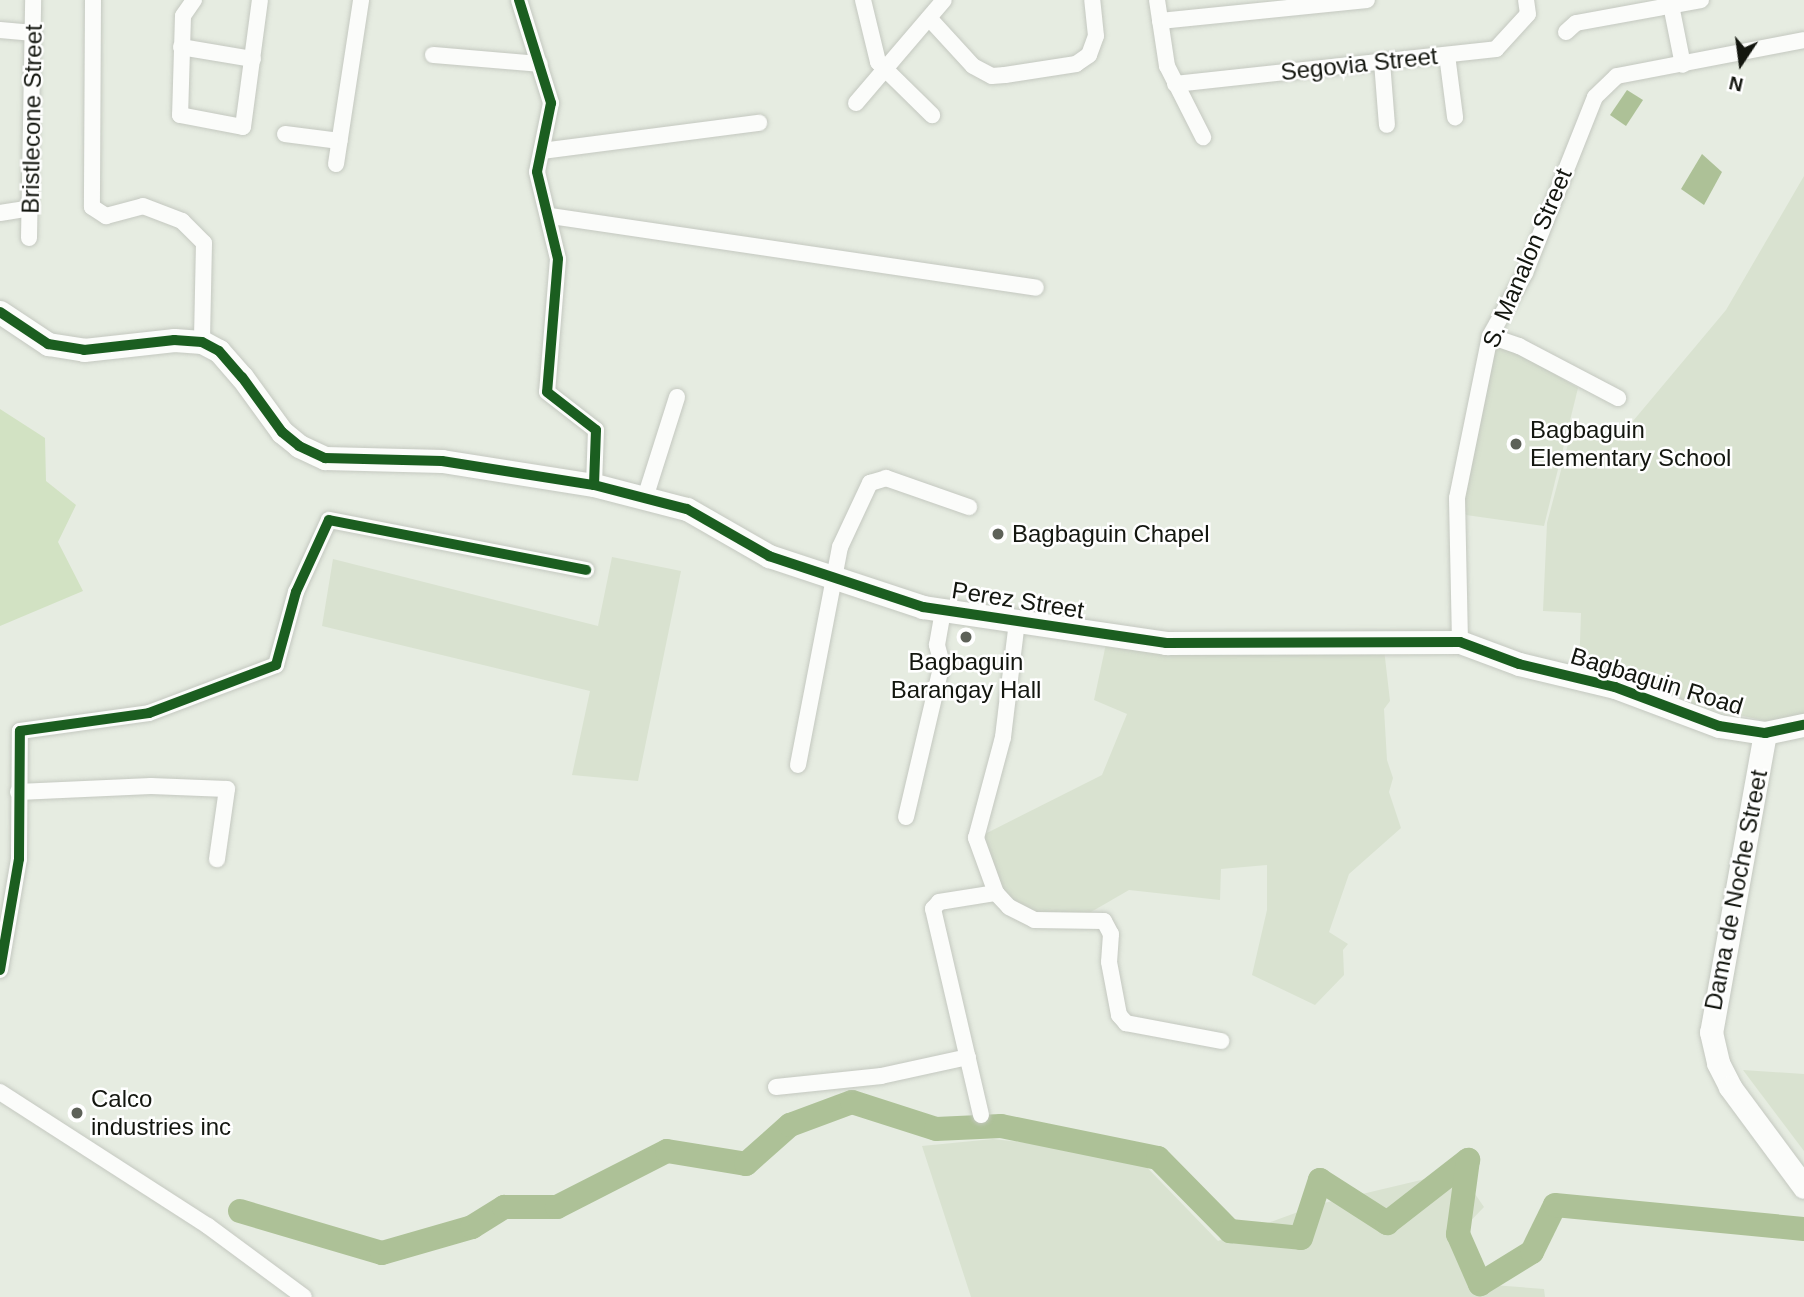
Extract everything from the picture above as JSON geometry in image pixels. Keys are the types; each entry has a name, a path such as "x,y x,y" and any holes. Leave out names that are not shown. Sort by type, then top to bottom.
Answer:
{"street":[{"name":"Bristlecone Street","path":"29,238 33,0"},
{"path":"93,0 92,208 106,216 143,206 182,221 204,243 202,342"},
{"path":"194,0 183,16 180,115 243,127 260,0"},
{"path":"336,164 361,0"},
{"path":"0,312 48,344 84,350 174,340 202,342 227,360 282,432 299,446 325,458 442,461 594,485 596,430 547,392 558,279 551,216 537,172 551,103 519,0"},
{"path":"863,0 872,50 886,71 932,115"},
{"path":"856,103 944,0"},
{"path":"929,18 973,66 992,76 1005,75 1076,64 1089,55 1096,36 1093,0"},
{"path":"1157,0 1175,84 1203,137"},
{"path":"1160,21 1367,0"},
{"path":"1566,32 1576,23 1671,3 1701,0"},
{"path":"1671,3 1683,65"},
{"name":"Segovia Street","path":"1175,84 1496,49 1527,7"},
{"path":"0,30 33,33"},
{"name":"S. Manalon Street","path":"1460,642 1457,498 1489,336 1525,274 1595,97 1616,76 1804,40"},
{"path":"181,47 253,59"},
{"path":"433,55 540,64"},
{"path":"1447,55 1455,117"},
{"path":"1382,62 1388,125"},
{"path":"542,151 759,123"},
{"path":"285,134 340,141"},
{"path":"0,213 31,208"},
{"path":"551,216 1036,288"},
{"path":"1489,336 1519,346 1618,398"},
{"path":"645,498 677,397"},
{"path":"798,765 840,547 876,478 969,507"},
{"name":"Perez Street","path":"594,485 687,509 769,556 943,610 1166,643 1460,642"},
{"path":"0,970 19,859 20,731 149,713 276,665 296,592 329,520 586,570"},
{"path":"906,817 942,664 937,645 943,610"},
{"path":"1017,621 1003,737 976,838 996,893 1009,907 1034,920 1104,921 1111,934 1109,962 1119,1015 1126,1023 1221,1041"},
{"name":"Bagbaguin Road","path":"1460,642 1519,664 1615,687 1707,722 1765,733 1804,725"},
{"name":"Dama de Noche Street","path":"1765,733 1711,1032 1718,1063 1730,1087 1804,1186"},
{"path":"19,792 151,786 227,789 217,859"},
{"path":"981,1115 933,909 939,902 996,893"},
{"path":"776,1087 881,1076 968,1057"},
{"path":"0,1092 208,1226 304,1297"}],"shaded area":[{"path":"1627,90 1643,100 1626,126 1610,115"},
{"path":"1702,154 1722,172 1704,205 1681,189"},
{"path":"1804,176 1804,714 1775,723 1694,705 1637,677 1638,685 1579,671 1581,613 1543,611 1547,523 1572,429 1623,433 1726,310"},
{"name":"Bagbaguin Elementary School","path":"1486,345 1514,350 1578,388 1544,526 1466,515 1458,501"},
{"path":"0,409 45,438 46,481 76,505 58,542 83,591 0,626"},
{"path":"612,557 681,571 638,781 572,775 590,691 322,626 333,559 598,626"},
{"path":"1106,644 1384,649 1390,701 1384,709 1387,760 1393,778 1389,792 1401,828 1349,874 1329,932 1348,944 1343,950 1344,975 1315,1005 1252,975 1267,910 1267,865 1221,869 1220,900 1129,890 1072,923 1017,906 997,884 981,836 1102,775 1127,714 1094,700"},
{"path":"1743,1070 1804,1074 1804,1151"},
{"path":"993,1139 1135,1155 1218,1241 1320,1204 1459,1171 1484,1207 1458,1234 1480,1284 1544,1289 1545,1297 971,1297 922,1146"}],"waterway":[{"path":"240,1211 382,1253 472,1227 504,1207 557,1207 667,1151 746,1164 790,1125 852,1102 936,1129 1001,1126 1158,1158 1230,1231 1301,1238 1320,1180 1387,1223 1468,1160 1458,1234 1480,1284 1532,1252 1555,1205 1804,1229"}],"cycle path":[{"path":"519,0 551,103 537,172 558,259 547,392 596,430 594,485"},
{"path":"0,312 48,344 84,350 174,340 202,342 219,351 242,377 282,432 299,446 325,458 442,461 594,485 687,509 769,556 923,607 1166,643 1460,642 1519,664 1615,687 1719,726 1765,733 1804,725"},
{"path":"0,970 19,859 20,731 149,713 276,665 296,592 329,520 586,570"}],"place":[{"name":"Bagbaguin Elementary School","path":"1516,444"},
{"name":"Bagbaguin Chapel","path":"998,534"},
{"name":"Bagbaguin Barangay Hall","path":"966,637"},
{"name":"Calco industries inc","path":"77,1113"}]}
